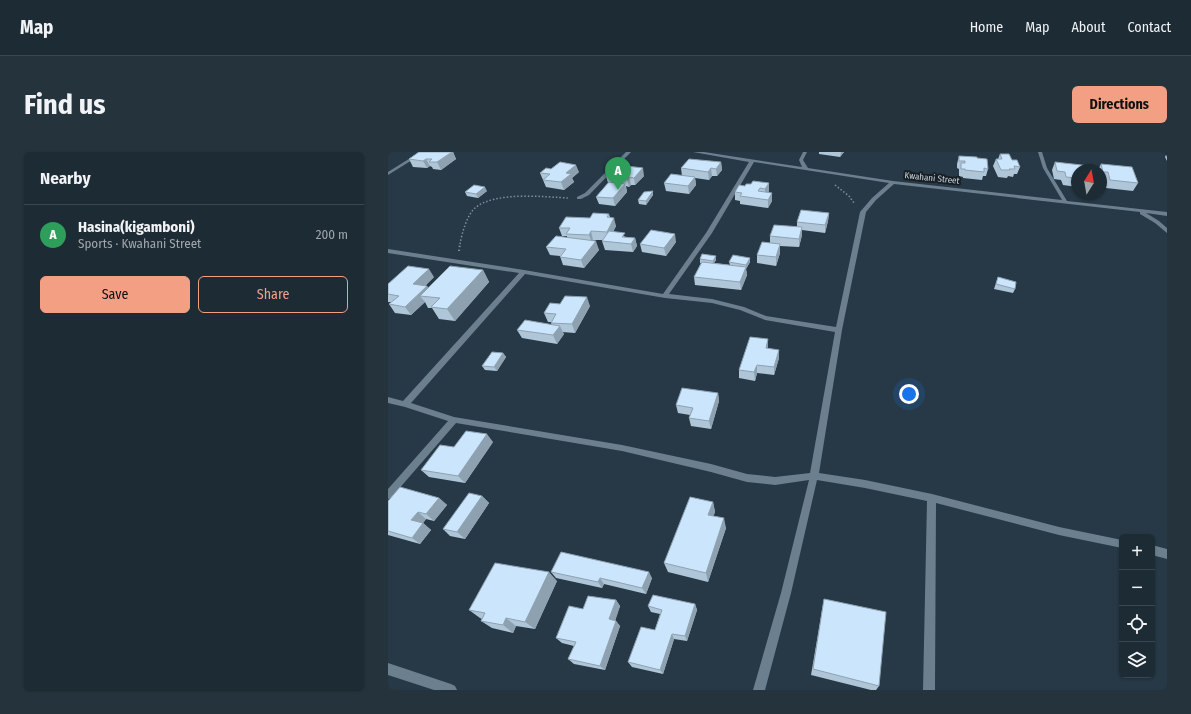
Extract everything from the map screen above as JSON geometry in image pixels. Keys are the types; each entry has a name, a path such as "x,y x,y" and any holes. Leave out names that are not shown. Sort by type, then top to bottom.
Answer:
{"street":[{"path":"388,174 423,152"},
{"path":"579,198 587,194 630,152"},
{"name":"Kwahani Street","path":"695,152 893,182 1167,214"},
{"path":"805,152 801,160 806,168"},
{"path":"1040,152 1045,168 1065,201"},
{"path":"666,296 709,232 752,161"},
{"path":"759,690 786,593 814,476 839,330 863,212 874,198 893,182"},
{"path":"1138,210 1150,217 1167,231"},
{"path":"388,251 666,296 712,301 742,308 766,318 839,330"},
{"path":"405,404 524,272"},
{"path":"388,400 454,420 622,448 748,478 775,481 814,476 865,484 932,498 1059,531 1119,543"},
{"path":"388,495 454,420"},
{"path":"929,690 932,498"},
{"path":"1155,551 1167,554"},
{"path":"388,669 451,690"}],"path":[{"path":"813,170 849,196 863,212"},
{"path":"456,261 461,244 462,230 475,208 489,201 515,196 579,198"}],"building":[{"path":"419,152 452,152 437,162 429,162 432,159 426,159 423,161 409,159"},
{"path":"1000,154 1009,154 1012,160 1017,160 1020,167 1014,166 1015,169 1001,170 996,159 1002,159"},
{"path":"959,156 987,159 988,169 984,168 984,172 961,169 961,163 965,163 965,161 959,161"},
{"path":"689,159 721,162 716,169 711,168 708,172 681,168"},
{"path":"560,162 576,165 566,173 571,174 561,182 543,180 550,174 540,173 546,168 551,169"},
{"path":"1055,162 1072,164 1071,164 1071,177 1066,177 1065,172 1057,171"},
{"path":"618,165 643,168 634,178 629,177 627,179 606,176"},
{"path":"1107,165 1132,167 1138,183 1110,180"},
{"path":"671,174 695,177 688,186 664,183"},
{"path":"753,181 769,183 765,189 760,188 758,191 772,193 768,200 740,196 742,193 735,192 739,185 745,186 746,184 751,184"},
{"path":"609,182 625,184 613,198 596,197"},
{"path":"474,185 485,187 476,194 465,192"},
{"path":"653,191 646,201 638,200 644,192"},
{"path":"801,210 829,213 825,225 797,222"},
{"path":"593,213 609,214 607,217 614,218 607,232 591,231 589,235 566,234 570,228 559,228 566,217 590,218"},
{"path":"774,225 802,227 799,239 770,236"},
{"path":"651,230 675,234 664,248 640,244"},
{"path":"609,231 625,233 622,237 635,238 631,244 602,241"},
{"path":"556,236 596,241 581,260 560,257 566,249 546,247"},
{"path":"762,242 780,244 776,257 757,255"},
{"path":"702,254 716,256 713,261 700,259"},
{"path":"733,255 750,258 746,265 729,262"},
{"path":"702,262 746,267 740,282 694,277"},
{"path":"408,266 429,269 413,284 427,286 405,307 389,304 399,296 388,294 388,284"},
{"path":"450,266 483,270 447,309 431,307 440,298 420,296"},
{"path":"998,277 1016,282 1015,289 996,284"},
{"path":"565,296 587,297 572,324 551,323 556,314 544,313 550,303 560,304"},
{"path":"525,320 560,326 553,335 517,330"},
{"path":"750,337 768,339 766,348 779,350 774,367 757,365 754,372 739,370"},
{"path":"492,352 503,353 494,367 482,366"},
{"path":"682,388 718,393 709,421 689,418 693,408 676,405"},
{"path":"466,431 487,434 458,476 421,470 440,445 454,447"},
{"path":"400,487 439,498 426,514 418,512 411,520 423,523 412,538 388,531 388,501"},
{"path":"469,493 482,496 457,532 443,529"},
{"path":"690,497 713,502 708,515 724,518 706,573 664,563"},
{"path":"561,552 649,572 642,588 600,578 598,582 551,572"},
{"path":"495,563 549,572 525,622 506,618 503,625 481,621 485,613 469,610"},
{"path":"653,595 695,604 685,636 672,634 660,670 628,662 641,627 655,630 662,610 648,606"},
{"path":"588,596 616,600 609,619 616,621 600,666 568,659 576,642 556,638 569,606 583,609"},
{"path":"824,599 886,612 879,686 813,669"}],"place":[{"name":"Hasina(kigamboni)","path":"618,190"}]}
